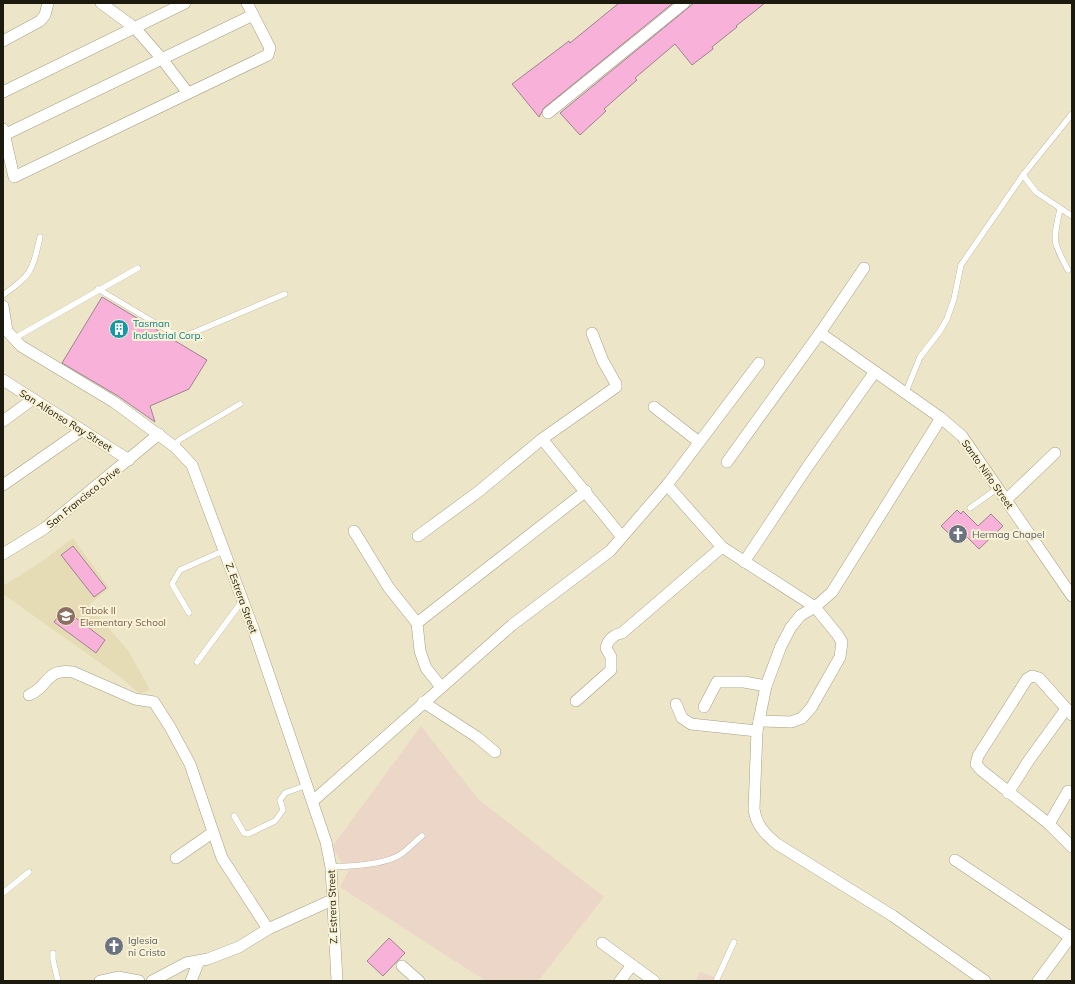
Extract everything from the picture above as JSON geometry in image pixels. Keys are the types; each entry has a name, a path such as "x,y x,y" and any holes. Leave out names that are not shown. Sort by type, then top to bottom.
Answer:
{"street":[{"path":"3,41 40,21 45,15 48,3"},
{"path":"101,3 135,28 162,58 188,94"},
{"path":"3,92 185,3"},
{"path":"247,3 270,48 268,56 14,177 4,132 253,15"},
{"path":"548,113 684,3"},
{"path":"727,462 820,333 864,268"},
{"name":"Z. Estrera Street","path":"3,306 7,331 21,346 114,402 159,434 175,447 192,465 243,599 308,785 326,842 331,867 337,981"},
{"path":"418,536 478,492 542,439 616,387 616,384 603,361 592,333"},
{"name":"Santo Niño Street","path":"820,333 874,373 941,418 962,436 1072,596"},
{"path":"313,801 423,702 512,625 610,551 667,485 759,363"},
{"path":"744,562 808,466 874,373"},
{"name":"San Alfonso Ray Street","path":"3,380 129,460"},
{"path":"3,421 33,399"},
{"path":"654,407 700,442"},
{"path":"941,418 832,592 814,607 801,614 791,627 781,646 766,686 758,726 754,809 755,820 764,833 777,844 893,916 986,981"},
{"path":"3,485 82,430"},
{"name":"San Francisco Drive","path":"3,554 45,528 159,434"},
{"path":"542,439 586,491 622,537"},
{"path":"1006,500 1055,453"},
{"path":"667,485 722,547 814,607 842,642 840,658 811,708 802,718 791,722 758,726 691,724 682,718 676,704"},
{"path":"417,623 586,491"},
{"path":"354,531 389,588 417,623 420,651 426,668 441,687"},
{"path":"576,701 611,670 611,657 606,648 608,641 614,635 622,633 722,547"},
{"path":"28,695 37,692 53,674 66,671 73,672 135,699 154,702 170,727 190,764 212,833 222,858 268,929"},
{"path":"1008,793 1029,760 1069,712 1039,678 1032,676 1027,679 978,756 976,764 1008,793 1049,824 1072,847"},
{"path":"704,707 717,682 744,682 766,686"},
{"path":"423,702 477,737 496,752"},
{"path":"1049,824 1071,789"},
{"path":"176,858 212,833"},
{"path":"955,860 1071,936 1038,981"},
{"path":"152,981 180,966 239,948 268,929 332,900"},
{"path":"602,943 654,981"},
{"path":"191,981 199,961"},
{"path":"620,981 632,965"},
{"path":"402,966 419,981"},
{"path":"100,981 118,977 139,981"}],"lane":[{"path":"905,394 920,357 940,331 946,319 954,300 961,265 1023,175 1072,114"},
{"path":"1023,175 1036,192 1072,216"},
{"path":"1060,209 1054,238 1056,247 1068,270"},
{"path":"3,295 26,278 34,267 40,238"},
{"path":"13,339 98,289 138,268"},
{"path":"98,289 172,333 183,336 285,294"},
{"path":"175,447 179,440 240,404"},
{"path":"970,508 998,488"},
{"path":"189,613 172,584 175,577 180,570 225,550"},
{"path":"197,662 243,599"},
{"path":"234,816 244,832 248,834 279,817 283,810 280,800 285,794 308,785"},
{"path":"331,867 351,866 399,856 422,836"},
{"path":"3,893 29,872"},
{"path":"716,981 734,942"},
{"path":"53,953 53,960 58,981"}],"shaded area":[{"name":"Tabok II Elementary School","path":"73,538 109,588 89,605 129,652 150,690 140,694 120,677 3,594 3,586 41,562"},
{"path":"421,726 478,799 604,897 538,981 486,981 340,887 348,872 332,847"},
{"path":"700,972 726,981 696,981"}],"building":[{"path":"619,3 673,3 544,108 539,117 512,84 569,41 570,43"},
{"path":"694,3 765,3 712,47 713,49 692,65 675,44 635,78 637,80 604,109 606,111 580,135 560,113"},
{"name":"Tasman Industrial Corp.","path":"102,297 207,360 189,389 150,406 155,422 118,396 62,363"},
{"path":"957,510 961,514 963,511 978,526 991,514 1003,526 979,549 965,535 958,542 941,526"},
{"path":"73,546 106,588 94,597 61,555"},
{"name":"Tabok II Elementary School","path":"64,609 105,640 96,653 54,622"},
{"path":"389,938 405,953 383,976 367,961"}],"place":[{"name":"Tasman Industrial Corp.","path":"119,329"},
{"name":"Hermag Chapel","path":"958,534"},
{"name":"Tabok II Elementary School","path":"66,616"},
{"name":"Iglesia ni Cristo","path":"114,946"}]}
